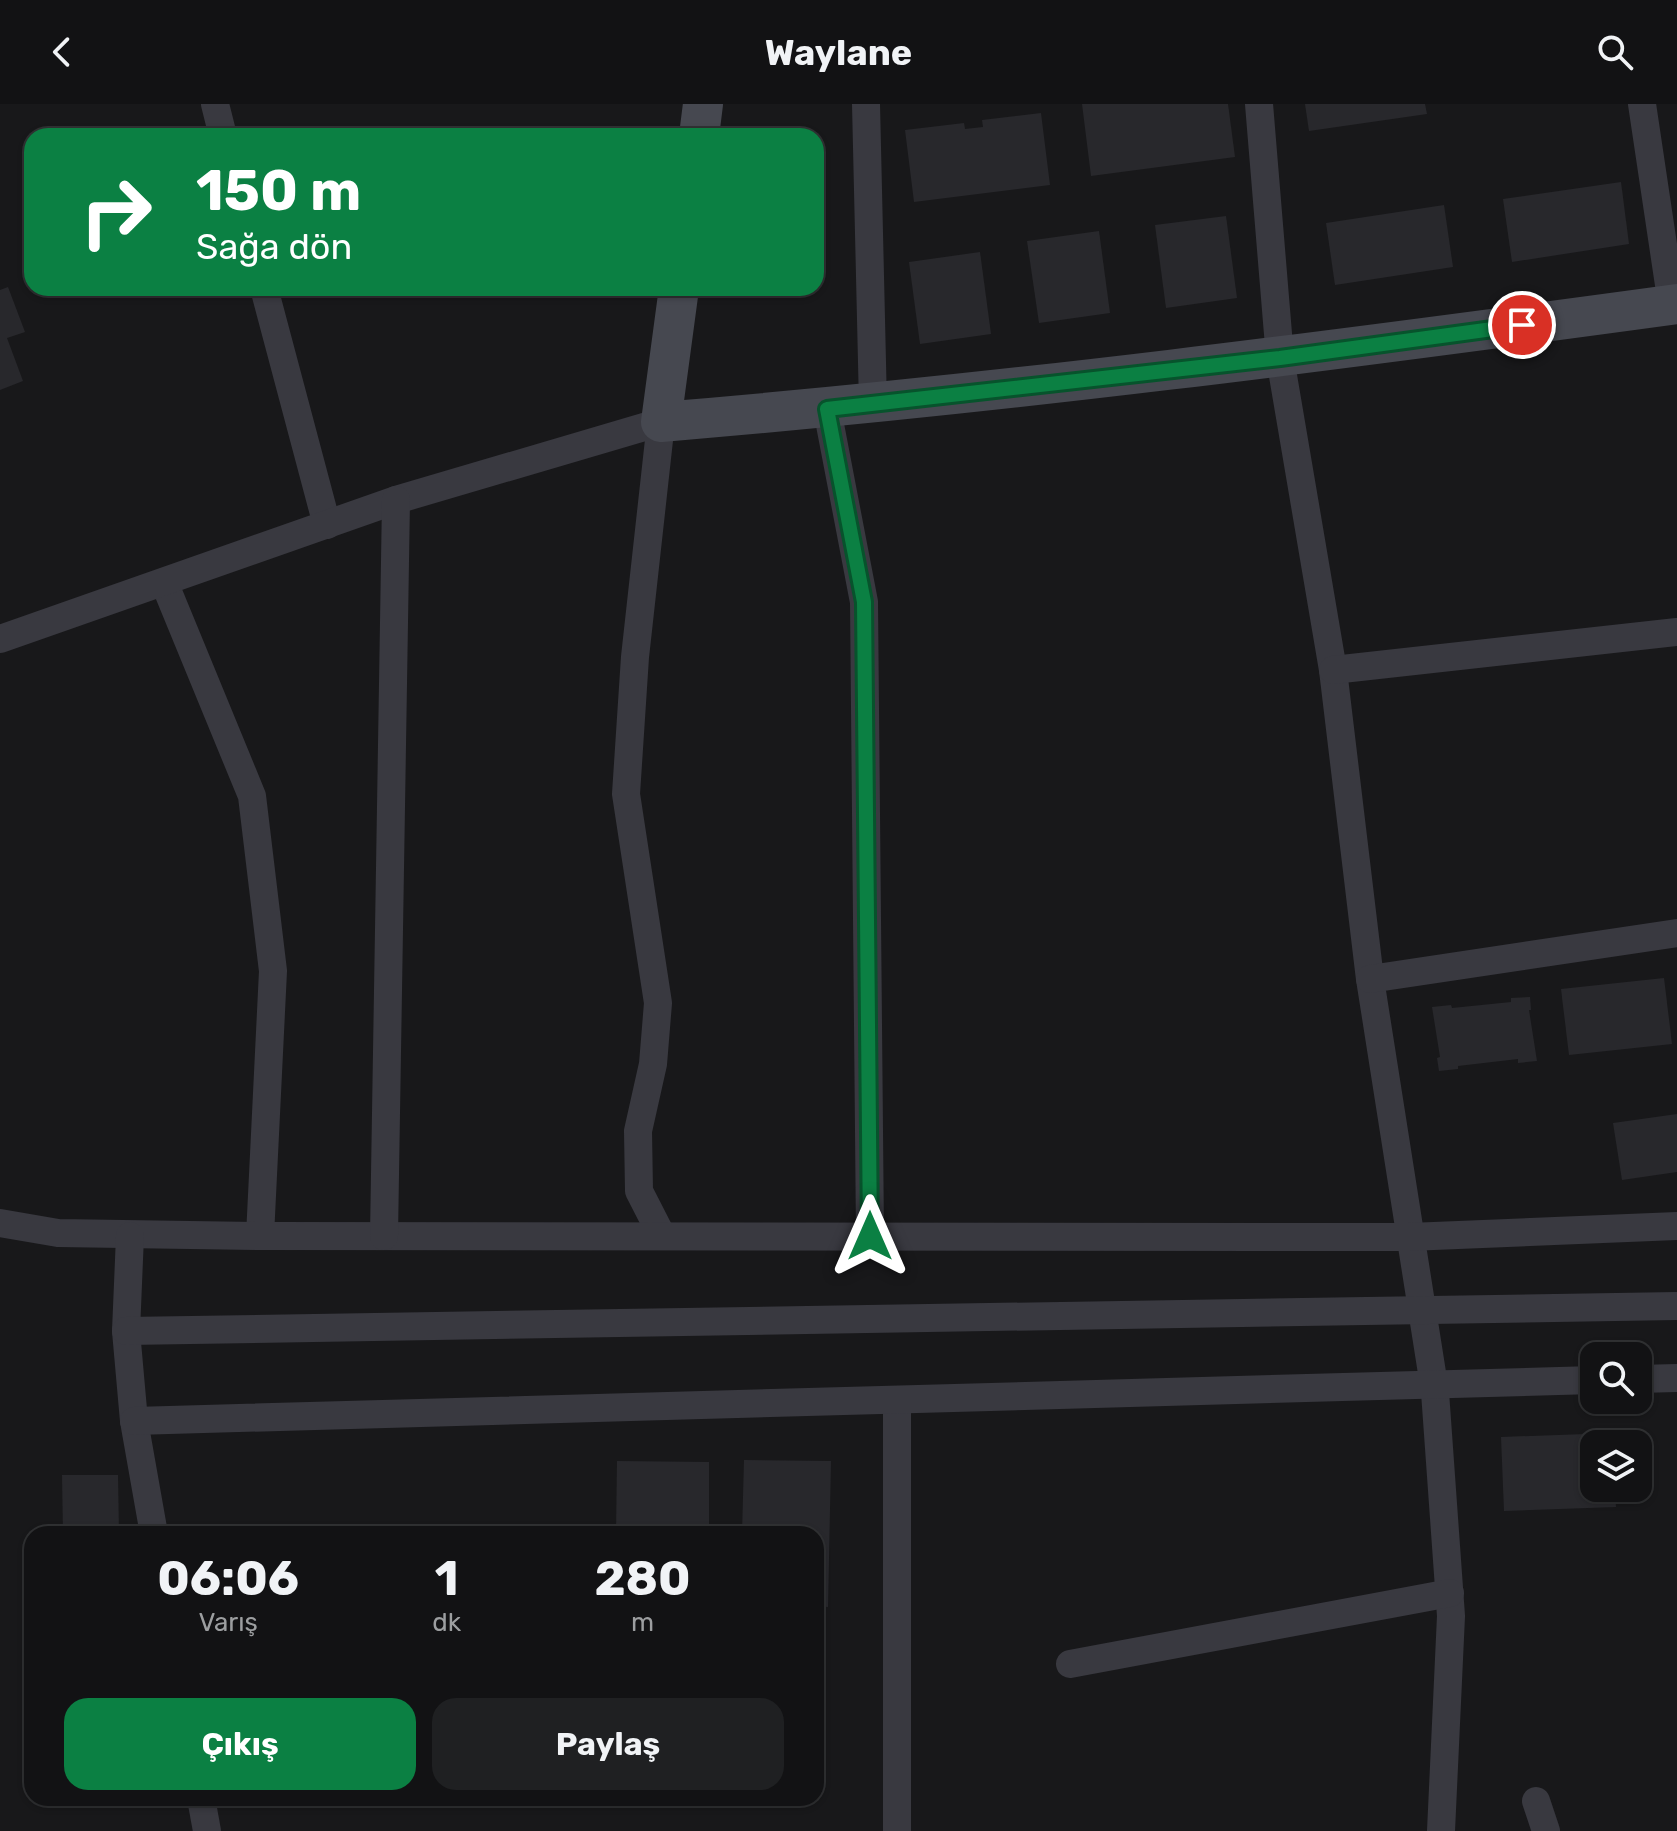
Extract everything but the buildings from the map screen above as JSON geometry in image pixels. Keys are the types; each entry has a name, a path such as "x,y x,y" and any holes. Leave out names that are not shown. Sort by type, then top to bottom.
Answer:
{"street":[{"path":"215,104 221,128"},
{"path":"700,128 703,104"},
{"path":"866,104 873,405"},
{"path":"1259,104 1280,358 1333,670 1370,979 1434,1384 1451,1616 1441,1831"},
{"path":"0,639 396,500 661,422 873,405 1280,358 1675,304 1642,104"},
{"path":"266,296 327,525"},
{"path":"662,1236 639,1191 638,1131 653,1064 658,1003 626,794 635,657 678,296"},
{"path":"827,409 864,602 870,1236"},
{"path":"384,1236 396,500"},
{"path":"164,582 252,796 273,971 260,1236"},
{"path":"1333,670 1677,632"},
{"path":"1370,979 1677,933"},
{"path":"0,1223 58,1233 130,1236 1409,1237 1677,1226"},
{"path":"130,1236 126,1331 134,1421 153,1526"},
{"path":"126,1331 1677,1306"},
{"path":"1652,1379 1677,1378"},
{"path":"134,1421 1580,1380"},
{"path":"897,1400 897,1831"},
{"path":"1070,1664 1450,1593"},
{"path":"1536,1801 1546,1831"},
{"path":"202,1806 207,1831"}],"route":[{"path":"870,1236 864,602 827,409 1280,358 1522,325"}]}
